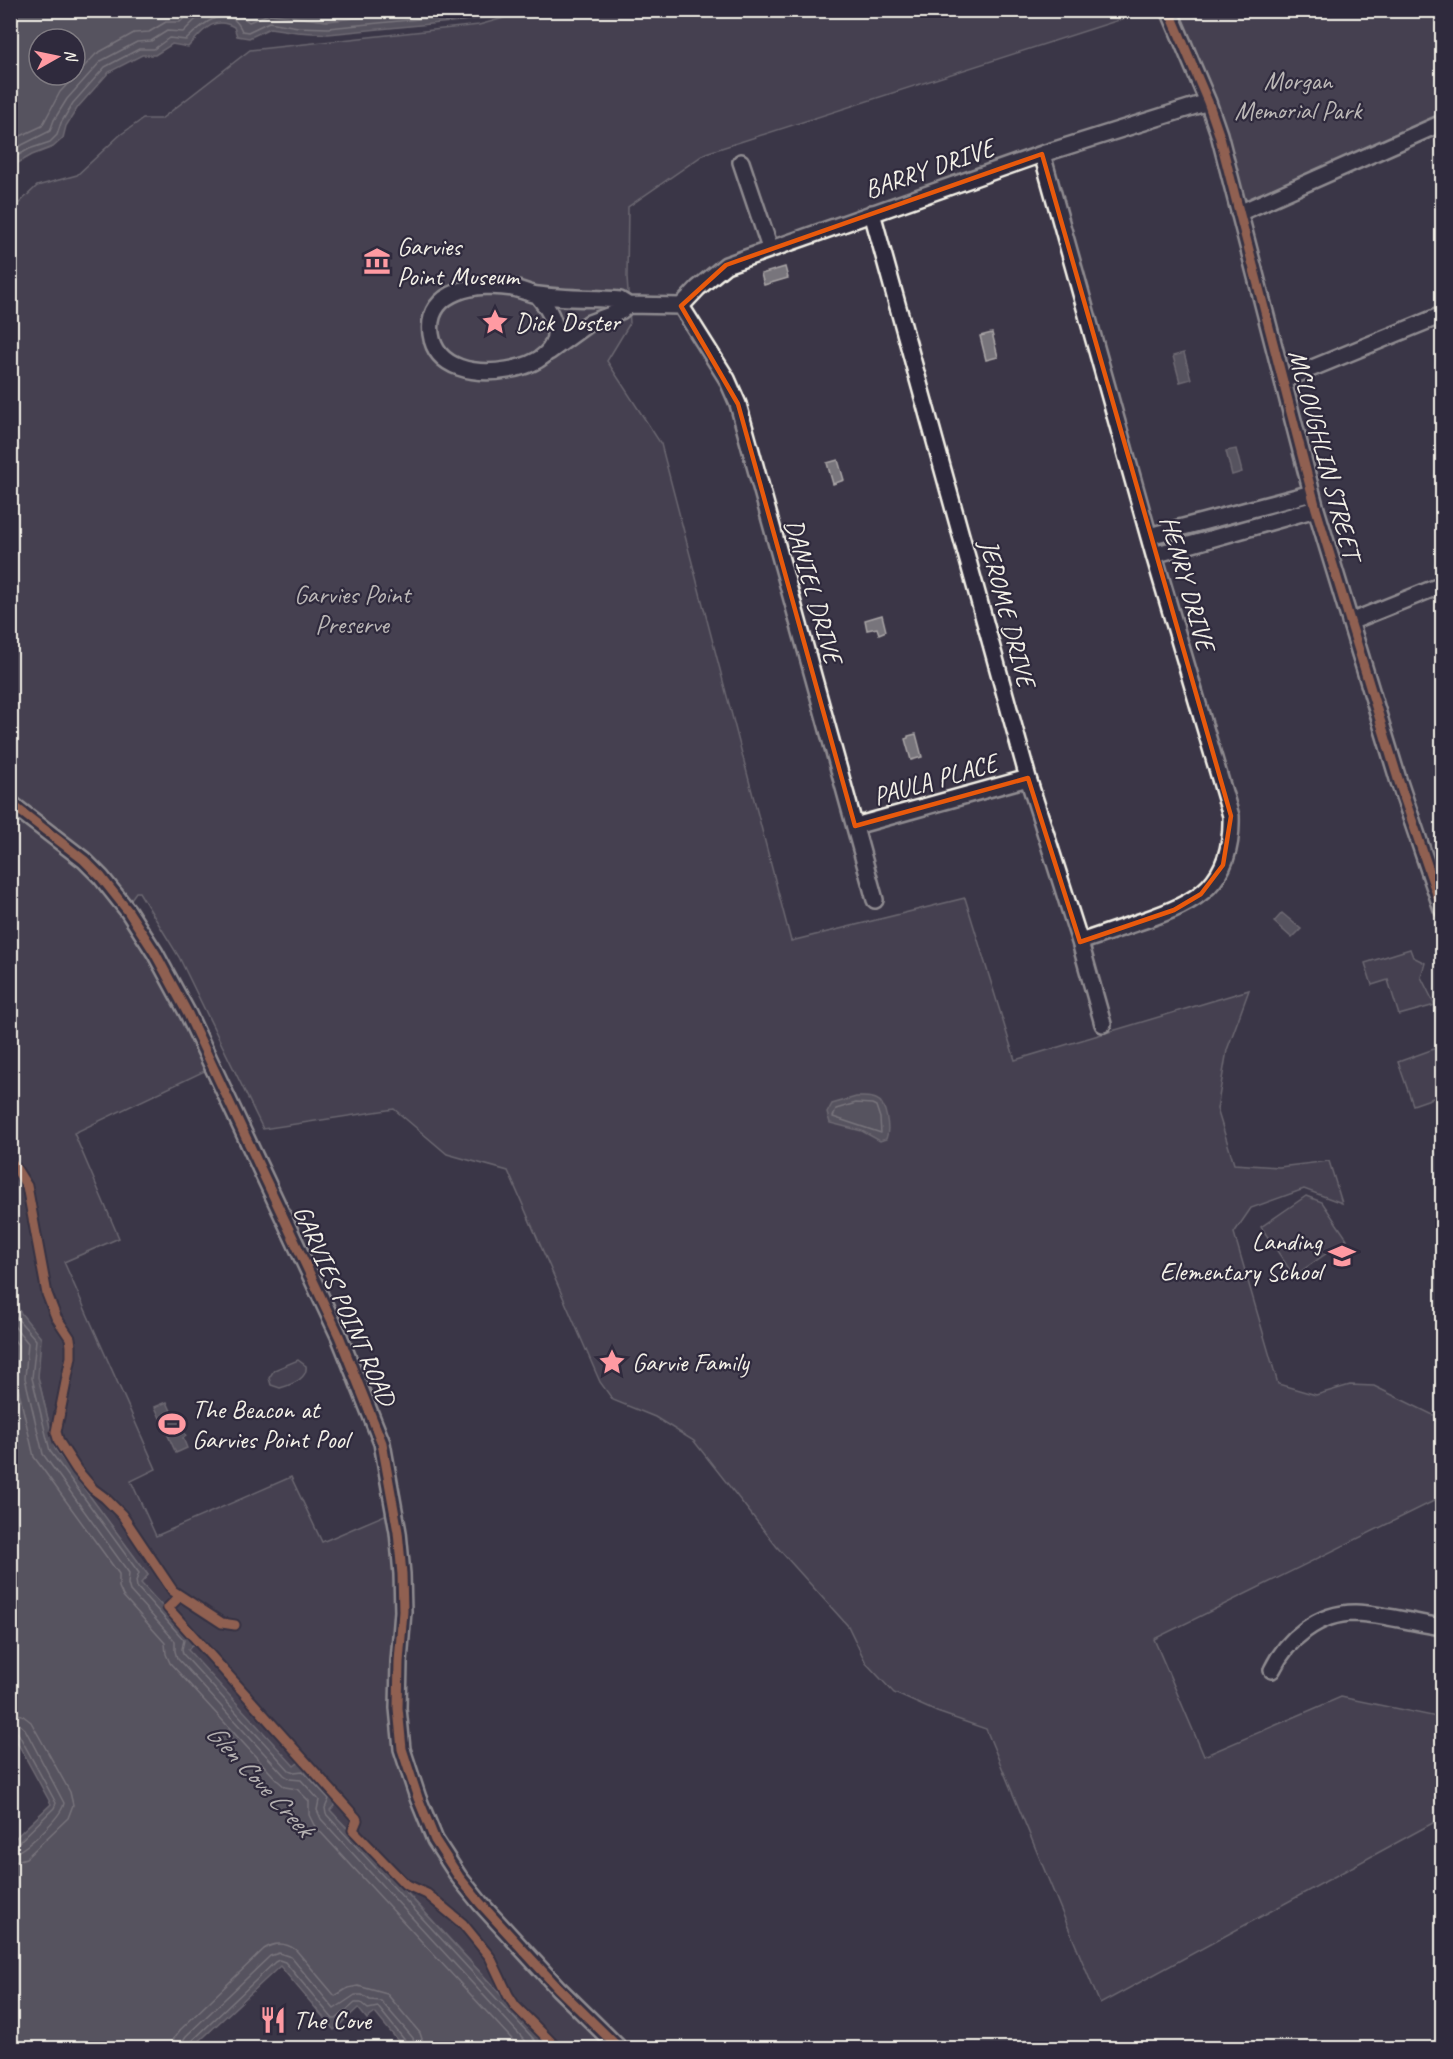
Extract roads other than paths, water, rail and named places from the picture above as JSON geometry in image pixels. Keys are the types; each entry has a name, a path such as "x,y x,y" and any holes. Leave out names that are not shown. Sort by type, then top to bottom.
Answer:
{"street":[{"name":"MCLOUGHLIN STREET","path":"1169,10 1219,134 1316,509 1398,779 1443,909"},
{"name":"BARRY DRIVE","path":"681,306 698,288 726,265 1042,154 1208,102"},
{"path":"1239,213 1443,123"},
{"name":"HENRY DRIVE","path":"1042,154 1154,555 1231,816 1230,844 1223,866 1214,881 1201,894 1188,904 1174,910 1080,942"},
{"path":"741,162 770,248"},
{"name":"JEROME DRIVE","path":"872,213 1028,778 1080,942 1103,1024"},
{"path":"628,305 621,311 589,323 534,363 489,373 452,365 436,350 430,328 432,315 437,306 450,294 466,288 488,286 512,288 537,295 620,300 628,305 681,306"},
{"path":"537,295 546,305 555,325 555,337 549,351"},
{"name":"DANIEL DRIVE","path":"681,306 727,379 738,404 875,900"},
{"path":"1283,380 1443,315"},
{"path":"1149,536 1312,493"},
{"path":"1154,555 1316,509"},
{"path":"1350,622 1443,585"},
{"name":"PAULA PLACE","path":"855,826 1028,778"},
{"name":"GARVIES POINT ROAD","path":"10,803 84,860 128,911 177,992 337,1333 382,1443 398,1532 402,1574 403,1611 398,1708 402,1749 435,1840 459,1877 480,1903 619,2049"},
{"path":"1272,1670 1280,1653 1291,1640 1311,1626 1336,1616 1362,1614 1443,1627"}],"water":[{"path":"11,10 530,11 461,21 328,34 270,28 249,38 237,36 234,27 227,24 214,24 203,31 188,47 172,44 155,55 142,55 109,72 78,107 66,126 63,138 53,147 32,155 11,167"},
{"path":"785,267 788,278 764,285 761,274"},
{"path":"992,333 998,357 986,360 980,336"},
{"path":"1184,353 1191,379 1180,382 1173,356"},
{"path":"1236,449 1242,472 1232,475 1226,451"},
{"path":"838,460 844,480 833,484 827,463"},
{"path":"882,615 886,631 879,634 877,628 867,630 865,620"},
{"path":"916,734 922,757 911,760 905,739"},
{"path":"1282,913 1301,929 1292,938 1274,922"},
{"path":"856,1097 874,1098 880,1101 887,1123 886,1139 880,1141 862,1131 830,1123 827,1113 832,1104"},
{"name":"Glen Cove Creek","path":"11,1290 16,1307 41,1338 38,1377 55,1449 148,1575 141,1583 195,1642 188,1650 294,1766 302,1760 339,1801 330,1810 550,2048 404,2048 375,2013 367,2019 358,2008 334,2030 280,1966 192,2048 11,2048 11,1842 51,1804 11,1731"},
{"name":"The Beacon at Garvies Point Pool","path":"167,1402 172,1413 175,1412 186,1436 183,1438 187,1448 176,1453 155,1407"}],"place":[{"name":"Garvies Point Museum","path":"377,261"},
{"name":"Dick Doster","path":"495,322"},
{"name":"Landing Elementary School","path":"1342,1256"},
{"name":"Garvie Family","path":"612,1362"},
{"name":"The Beacon at Garvies Point Pool","path":"172,1424"},
{"name":"The Cove","path":"273,2020"}],"park label":[{"name":"Morgan Memorial Park","path":"1298,94"},
{"name":"Garvies Point Preserve","path":"352,609"}]}
